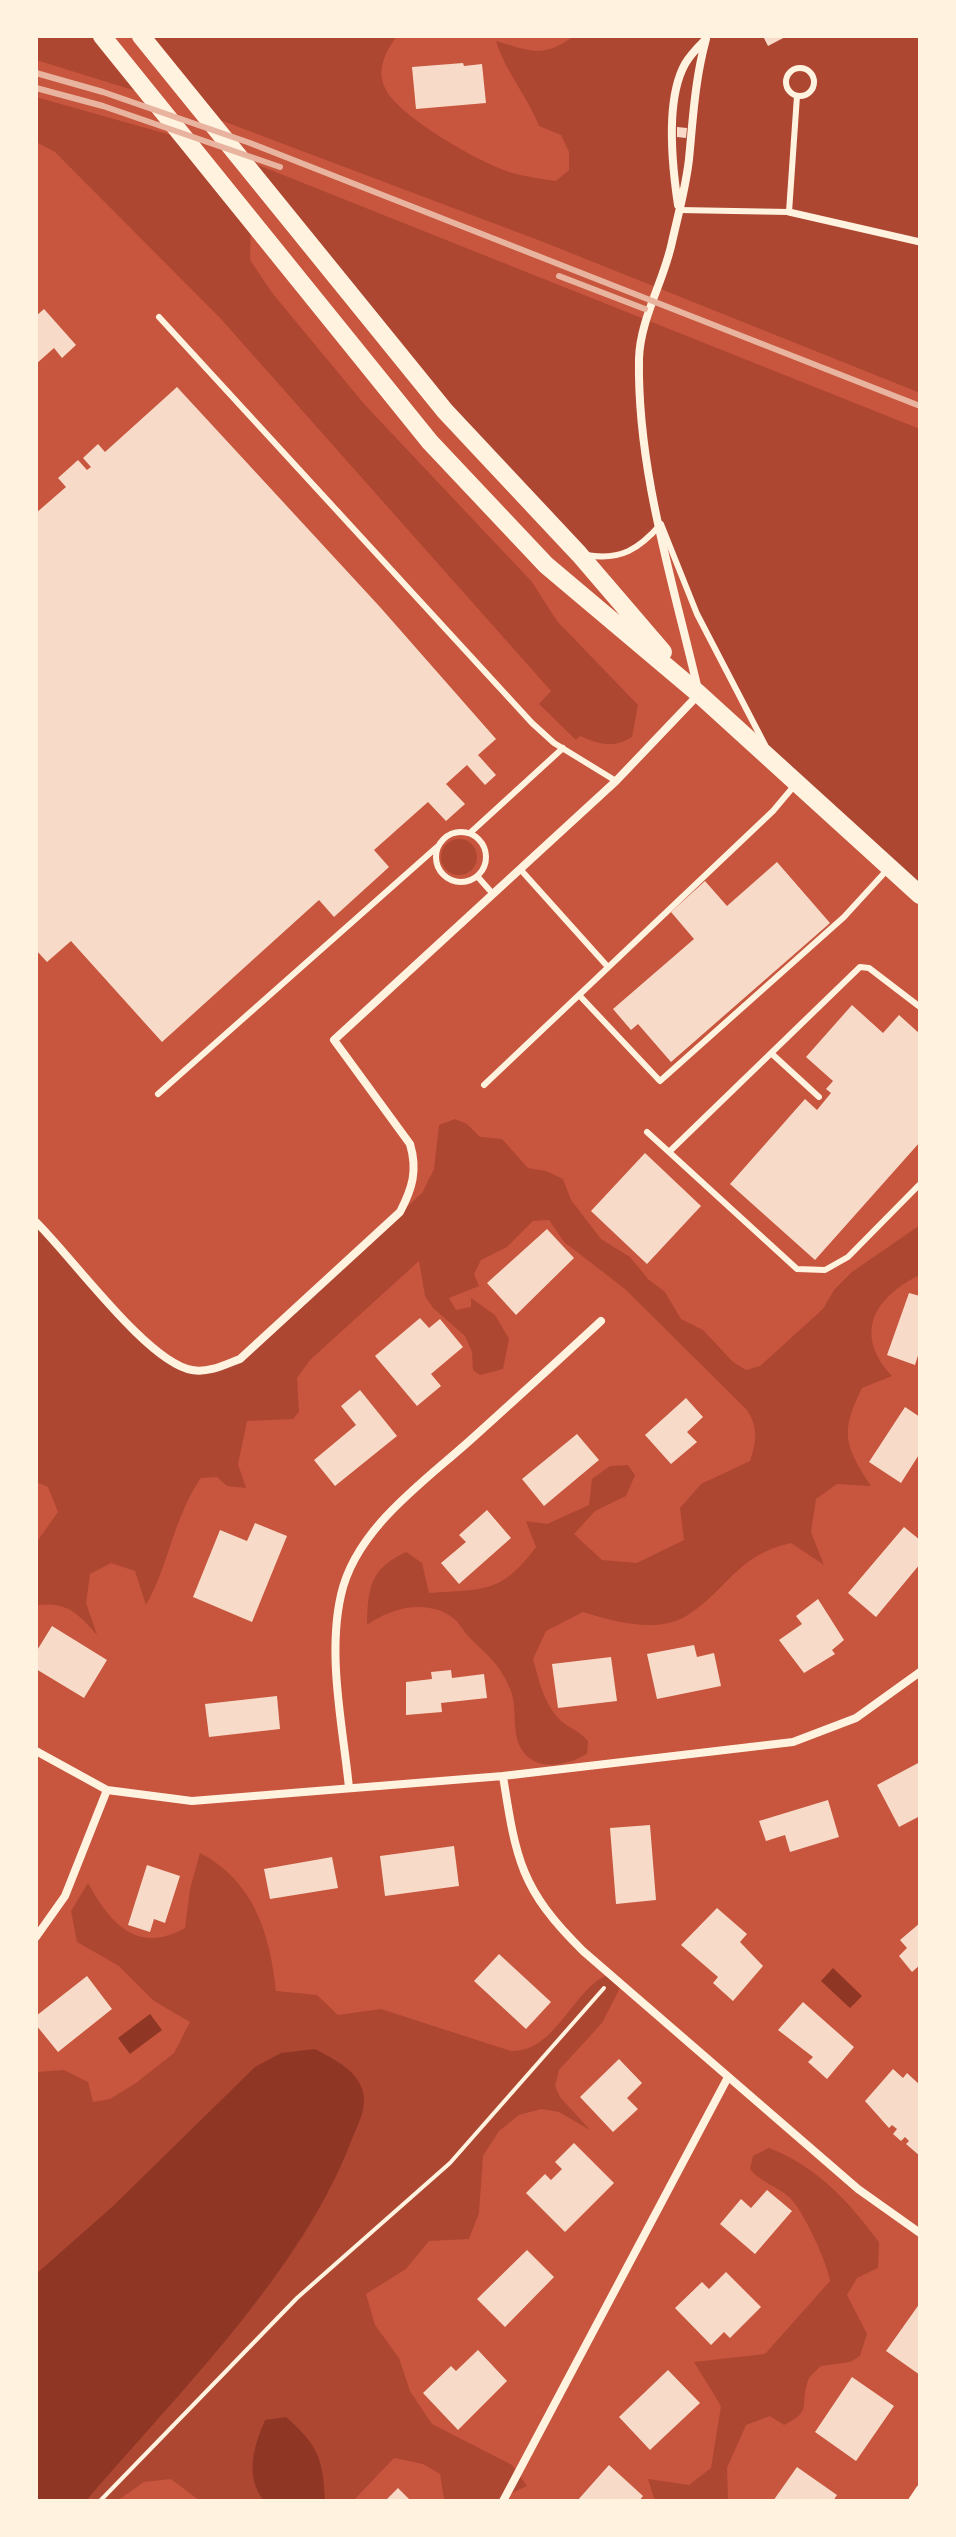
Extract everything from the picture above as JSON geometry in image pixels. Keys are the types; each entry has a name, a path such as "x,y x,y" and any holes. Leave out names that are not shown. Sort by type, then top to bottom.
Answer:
{"main road":[{"path":"102,36 430,442 546,565 699,694 920,895"},
{"path":"141,36 445,411 579,554 699,694"}],"street":[{"path":"679,210 672,144 678,79 686,61 707,37"},
{"path":"36,1222 149,1346 173,1364 194,1371 210,1370 240,1359 400,1212 413,1187 415,1159 410,1144 334,1040 616,781 699,694 642,432 639,359 642,337 667,262 679,210 689,162 696,78 707,37"},
{"path":"789,212 920,242"},
{"path":"349,1788 337,1648 338,1616 341,1593 360,1550 394,1510 601,1321"},
{"path":"36,1751 107,1790 192,1801 503,1776 793,1742 856,1718 920,1672"},
{"path":"503,1776 519,1857 536,1899 555,1923 858,2189 920,2233"},
{"path":"36,1937 65,1896 107,1790"},
{"path":"503,2501 728,2077"},
{"path":"912,2501 920,2489"}],"lane":[{"path":"804,68 812,74 815,83 807,95 797,96 789,91 786,78 791,71 804,68"},
{"path":"679,210 789,212 797,96"},
{"path":"159,317 532,723 563,748 616,781"},
{"path":"579,554 600,558 626,554 637,549 661,524 697,614 776,765"},
{"path":"158,1094 451,834 470,833 563,748"},
{"path":"484,1085 773,811 796,784"},
{"path":"437,847 436,864 446,877 462,882 477,876 483,869 486,853 470,833"},
{"path":"579,995 660,1081 844,917 889,868"},
{"path":"520,869 608,967"},
{"path":"477,876 493,894"},
{"path":"669,1152 860,967 869,968 920,1007"},
{"path":"771,1053 819,1097"},
{"path":"647,1132 797,1269 825,1270 848,1257 920,1184"}],"path":[{"path":"100,2501 297,2298 450,2163 613,1977"}],"shaded area":[{"path":"36,36 101,36 149,95 36,60"},
{"path":"142,36 397,36 386,54 382,81 406,112 442,138 499,168 556,181 569,170 569,152 561,135 539,126 496,41 536,51 553,48 574,36 920,36 920,393 546,243 204,114"},
{"path":"36,97 185,139 251,223 250,260 273,294 365,405 532,582 557,621 638,705 632,737 612,744 580,736 576,740 539,704 551,691 221,319 55,152 36,142"},
{"path":"238,157 920,429 920,880 916,881 777,763 699,612 662,523 642,540 625,549 579,553 528,498"},
{"path":"459,839 472,844 477,857 472,870 459,875 446,870 441,857 446,844"},
{"path":"455,1119 467,1124 480,1137 502,1139 528,1168 546,1171 563,1179 571,1200 601,1239 630,1257 648,1279 665,1292 681,1319 703,1330 733,1362 746,1370 760,1366 823,1309 834,1290 852,1272 920,1225 920,1275 891,1294 874,1318 873,1346 892,1376 862,1388 850,1416 850,1449 871,1486 837,1484 816,1499 811,1532 824,1565 791,1543 773,1548 747,1563 705,1602 679,1620 666,1624 638,1624 583,1612 546,1631 533,1659 542,1690 558,1718 588,1741 587,1754 564,1763 547,1765 525,1754 517,1739 513,1697 502,1673 453,1618 432,1608 420,1607 397,1610 367,1625 373,1581 385,1565 406,1552 422,1563 429,1593 478,1589 501,1581 536,1547 526,1521 547,1524 589,1505 592,1479 610,1466 628,1465 635,1475 626,1496 595,1511 574,1534 602,1560 637,1563 684,1540 680,1508 701,1484 750,1461 755,1434 747,1410 625,1289 564,1242 549,1220 533,1221 507,1247 481,1260 474,1274 479,1286 449,1298 456,1310 471,1307 471,1298 495,1315 509,1339 503,1369 480,1375 473,1370 472,1352 465,1336 433,1308 425,1296 419,1261 310,1360 297,1378 299,1412 293,1419 247,1421 238,1464 246,1488 227,1486 217,1477 201,1478 184,1508 146,1605 135,1571 111,1563 90,1574 86,1603 97,1635 71,1610 56,1605 36,1605 36,1543 58,1512 48,1487 36,1482 36,1222 149,1346 194,1371 240,1359 422,1193 434,1169 439,1125"},
{"path":"200,1853 234,1878 256,1911 269,1949 276,1991 317,1995 338,2015 381,2009 511,2051 538,2043 601,1978 606,1976 620,1988 602,2023 559,2070 555,2086 560,2097 590,2130 559,2112 541,2109 519,2115 499,2131 483,2156 479,2213 469,2239 429,2241 406,2269 366,2294 375,2325 399,2358 410,2391 432,2424 512,2465 527,2486 494,2501 444,2499 440,2474 423,2464 394,2458 353,2501 200,2501 171,2479 144,2482 117,2501 36,2501 36,2072 64,2070 88,2082 93,2102 110,2099 174,2053 190,2022 154,2001 119,1966 77,1942 71,1911 88,1883 106,1911 127,1931 153,1938 185,1928 190,1889"},
{"path":"833,1968 862,1996 850,2008 821,1981"},
{"path":"150,2014 162,2030 130,2054 118,2038"},
{"path":"315,2049 356,2077 363,2092 364,2104 330,2188 302,2236 235,2329 86,2501 36,2501 36,2274 112,2207 255,2067 281,2053"},
{"path":"769,2148 817,2175 856,2213 879,2242 878,2268 857,2278 847,2295 867,2334 860,2356 850,2362 821,2366 815,2371 808,2381 802,2411 793,2420 784,2425 770,2416 746,2425 727,2468 728,2501 655,2501 648,2479 689,2485 711,2468 721,2406 694,2362 765,2354 830,2281 814,2238 795,2204 750,2169 753,2156"},
{"path":"286,2417 317,2453 323,2474 325,2501 264,2501 258,2491 253,2461 261,2430 265,2420"}],"building":[{"path":"763,36 787,36 768,46"},
{"path":"463,63 464,66 482,64 486,103 416,109 412,67"},
{"path":"677,127 687,128 686,138 677,137"},
{"path":"44,309 76,345 62,358 54,348 36,364 36,316"},
{"path":"177,387 380,607 496,739 478,755 496,775 485,785 467,765 446,784 465,804 446,821 428,802 374,850 389,867 334,917 319,900 162,1042 71,941 47,962 36,950 36,513 66,487 58,478 78,460 87,470 91,467 83,458 98,444 105,452"},
{"path":"777,862 830,923 671,1062 638,1024 631,1030 613,1009 694,939 671,912 705,881 727,906"},
{"path":"852,1005 883,1033 899,1015 920,1034 920,1142 815,1260 730,1184 805,1099 817,1110 831,1093 826,1089 833,1081 806,1057"},
{"path":"645,1153 701,1206 647,1264 591,1211"},
{"path":"547,1229 574,1258 516,1315 487,1283"},
{"path":"909,1293 920,1296 920,1349 915,1365 887,1355"},
{"path":"420,1318 429,1328 440,1319 463,1347 431,1374 441,1386 417,1406 375,1356"},
{"path":"360,1390 397,1436 335,1486 314,1460 356,1425 341,1406"},
{"path":"686,1398 703,1417 687,1432 697,1442 671,1464 645,1435"},
{"path":"905,1407 920,1417 920,1453 901,1483 869,1462"},
{"path":"577,1434 599,1460 544,1506 522,1479"},
{"path":"487,1510 511,1538 459,1584 441,1563 466,1542 459,1535"},
{"path":"255,1523 287,1536 252,1622 193,1597 220,1530 247,1541"},
{"path":"904,1527 920,1540 920,1564 876,1617 848,1593"},
{"path":"818,1599 844,1640 832,1650 835,1654 804,1673 779,1640 802,1624 796,1616"},
{"path":"52,1626 107,1660 84,1698 36,1669 36,1652"},
{"path":"694,1645 697,1657 714,1653 721,1686 657,1699 647,1654"},
{"path":"611,1657 617,1701 558,1708 552,1664"},
{"path":"451,1670 452,1678 484,1674 487,1698 441,1703 442,1712 406,1715 406,1682 432,1679 431,1672"},
{"path":"277,1696 280,1729 209,1737 205,1704"},
{"path":"920,1762 920,1816 899,1827 877,1785"},
{"path":"828,1800 839,1837 790,1852 785,1835 766,1841 759,1821"},
{"path":"650,1825 656,1900 616,1904 610,1828"},
{"path":"454,1846 459,1886 385,1896 380,1856"},
{"path":"332,1857 338,1888 270,1899 264,1869"},
{"path":"147,1865 180,1876 165,1923 154,1919 150,1932 128,1925"},
{"path":"717,1908 747,1934 740,1942 763,1966 733,2001 713,1983 718,1977 681,1945"},
{"path":"920,1923 920,1965 912,1972 899,1956 907,1948 900,1940"},
{"path":"499,1954 551,2002 526,2029 474,1981"},
{"path":"87,1976 112,2009 58,2052 36,2025 36,2016"},
{"path":"803,2002 854,2047 827,2079 808,2062 813,2057 778,2030"},
{"path":"619,2059 642,2083 627,2098 638,2109 613,2132 580,2097"},
{"path":"893,2069 903,2078 907,2073 920,2085 920,2156 906,2144 909,2141 905,2137 901,2141 893,2134 897,2129 892,2125 889,2128 865,2101"},
{"path":"574,2143 614,2183 565,2232 526,2193 545,2174 551,2180 562,2169 555,2162"},
{"path":"767,2190 792,2211 755,2254 720,2224 741,2199 751,2208"},
{"path":"527,2250 554,2277 505,2327 477,2299"},
{"path":"726,2272 761,2307 730,2338 724,2332 711,2345 675,2308 702,2282 709,2289"},
{"path":"920,2303 920,2375 886,2351"},
{"path":"478,2350 507,2381 458,2430 423,2393 451,2366 456,2371"},
{"path":"668,2370 700,2403 650,2450 619,2417"},
{"path":"852,2377 894,2406 856,2461 815,2432"},
{"path":"609,2465 643,2496 639,2501 577,2501"},
{"path":"797,2467 837,2495 833,2501 773,2501"},
{"path":"398,2488 411,2501 385,2501"}],"railway":[{"path":"36,73 103,92 250,143 920,406"},
{"path":"36,88 103,106 280,167"},
{"path":"559,276 645,309"}]}
